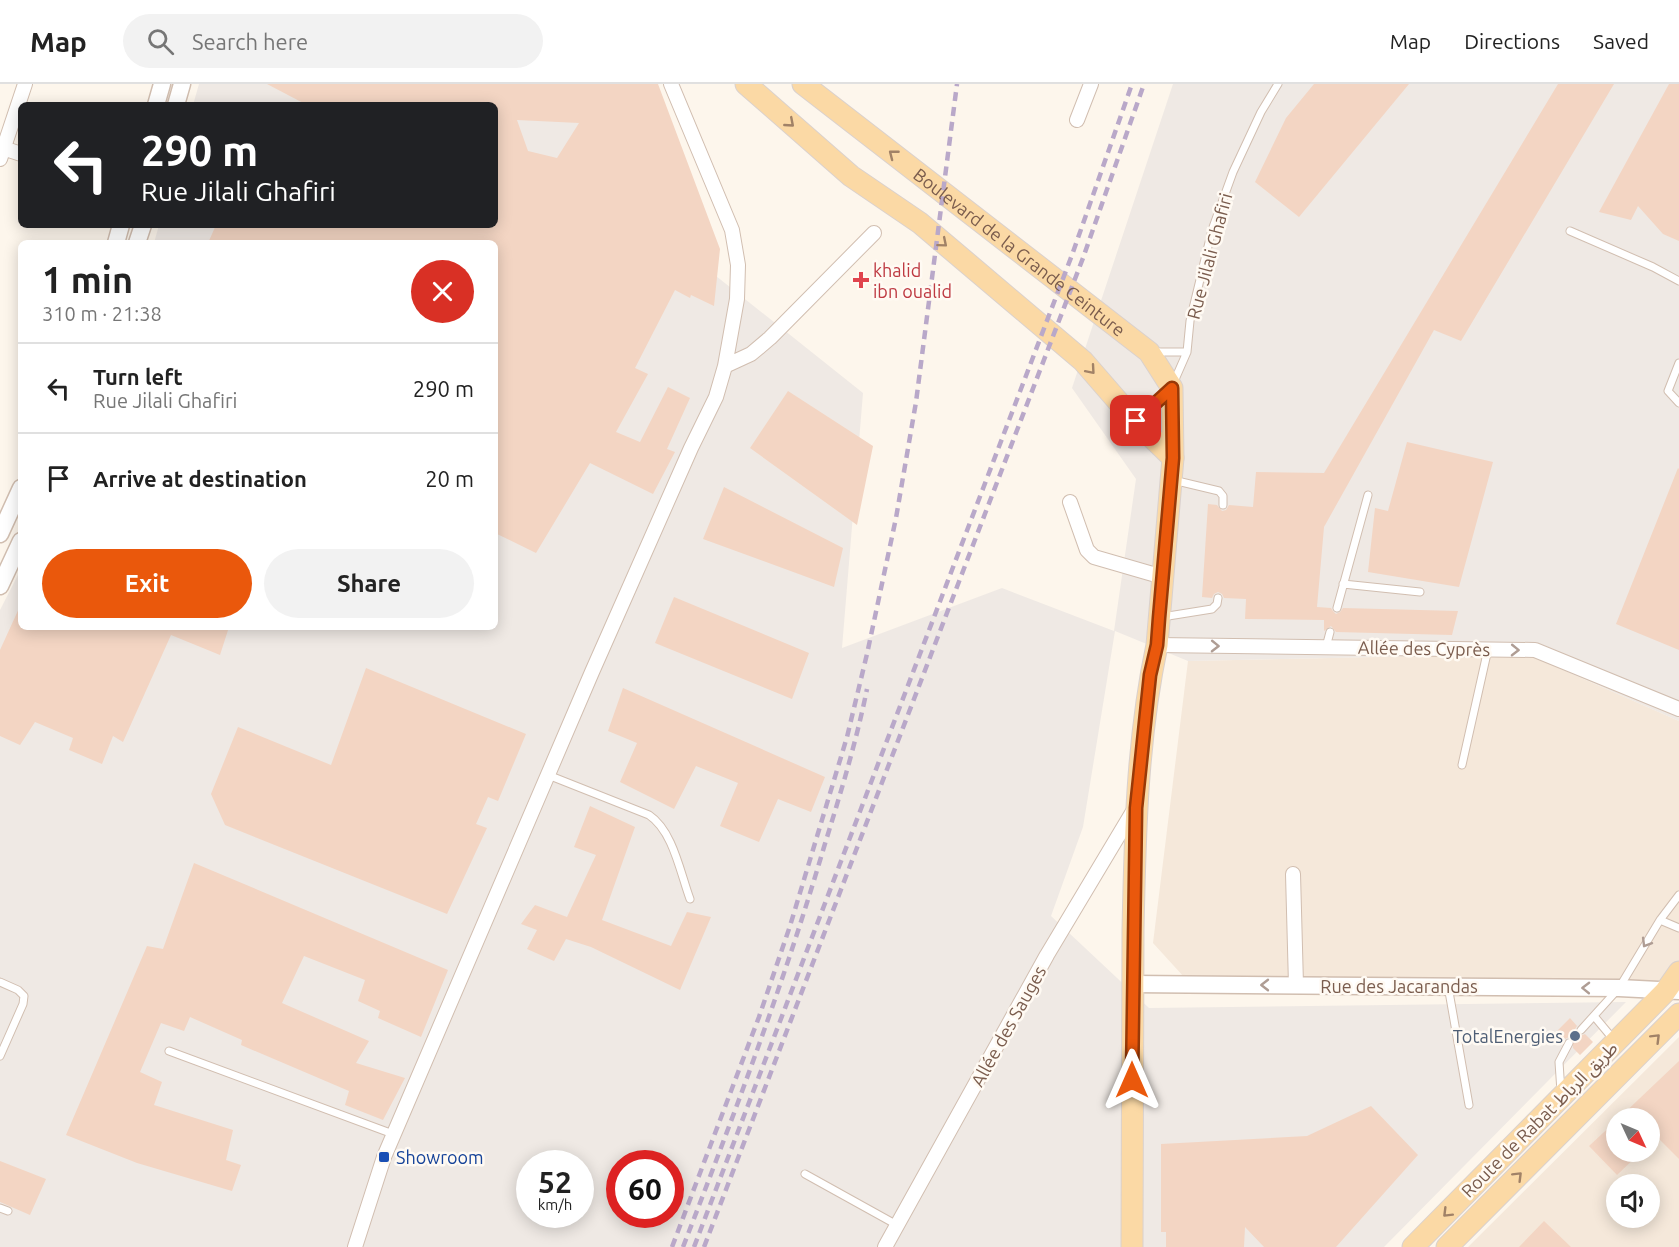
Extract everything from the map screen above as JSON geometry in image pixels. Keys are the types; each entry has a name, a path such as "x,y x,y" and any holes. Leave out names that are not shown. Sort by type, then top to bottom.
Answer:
{"main road":[{"path":"746,84 851,176 920,223 1083,361 1136,421 1173,458"},
{"name":"Boulevard de la Grande Ceinture","path":"803,84 1149,352 1172,388"},
{"path":"1132,1247 1132,984 1136,808 1150,675 1157,645 1163,577 1173,458 1172,388"},
{"name":"Route de Rabat طريق الرباط","path":"1413,1247 1616,1042 1672,992 1679,972"},
{"name":"Route de Rabat طريق الرباط","path":"1447,1247 1678,1018"}],"street":[{"path":"19,102 25,84"},
{"path":"157,102 162,84"},
{"path":"177,102 182,84"},
{"path":"355,1247 393,1134 686,459 716,397 725,366 737,299 738,265 732,230 671,84"},
{"path":"1077,120 1091,84"},
{"path":"18,104 1,151 18,154"},
{"path":"725,366 751,354 770,338 874,233"},
{"path":"0,534 18,495"},
{"path":"1070,502 1087,550 1094,557 1163,577"},
{"path":"0,586 18,547"},
{"name":"Allée des Cyprès","path":"1157,645 1535,650 1679,709"},
{"name":"Allée des Sauges","path":"885,1247 1047,955 1136,808"},
{"path":"1293,874 1296,985"},
{"name":"Rue des Jacarandas","path":"1132,984 1619,988 1672,992"},
{"path":"1672,992 1678,1018"}],"lane":[{"name":"Rue Jilali Ghafiri","path":"1136,421 1172,388 1187,352 1190,321 1212,230 1233,172 1261,112 1278,84"},
{"path":"1570,231 1653,267 1679,281"},
{"path":"1149,352 1187,352"},
{"path":"1679,363 1668,391 1679,403"},
{"path":"1171,479 1219,491 1223,496 1223,505"},
{"path":"1337,608 1368,495"},
{"path":"1343,584 1420,592"},
{"path":"1159,618 1212,609 1217,604 1218,598"},
{"path":"1326,647 1330,632"},
{"path":"1462,765 1488,649"},
{"path":"548,774 649,814 658,821 666,832 690,899"},
{"path":"1581,1030 1619,988 1660,920 1679,895"},
{"path":"1660,920 1679,928"},
{"path":"0,982 18,990 24,996 23,1004 0,1056"},
{"path":"1448,986 1469,1105"},
{"path":"1594,1016 1616,1042"},
{"path":"1561,1097 1559,1062 1569,1043"},
{"path":"170,1051 393,1134"},
{"path":"805,1174 897,1225"},
{"path":"0,1208 8,1211"}],"shaded area":[{"path":"199,84 631,84 706,268 863,393 842,648 1002,588 1114,631 1136,479 1072,388 1173,84 1679,84 1679,721 1527,654 1188,661 1115,631 1083,827 1051,916 1149,1008 1626,1002 1384,1247 0,1247 0,610 18,575 18,630 498,630 498,240 155,240 158,228 498,228 498,102 194,102"},
{"path":"1527,654 1679,721 1679,986 1184,977 1153,943 1188,661"},
{"path":"1679,1037 1679,1247 1468,1247 1606,1110 1606,1162 1660,1162 1660,1108 1608,1108"}],"building":[{"path":"267,84 658,84 720,249 714,306 675,290 635,368 648,374 616,432 640,442 668,387 690,398 667,449 675,452 653,494 590,463 536,553 498,534 498,240 209,240 215,228 498,228 498,102 301,102","holes":["517,120 579,123 557,158 528,151"]},
{"path":"1314,84 1409,84 1299,217 1255,182 1286,118"},
{"path":"1558,84 1614,84 1461,341 1434,330 1324,527 1317,607 1331,608 1336,614 1343,608 1458,611 1452,635 1336,632 1331,626 1324,631 1324,620 1245,619 1246,599 1224,598 1218,592 1212,598 1202,597 1208,504 1217,505 1222,511 1226,510 1229,505 1253,507 1256,472 1324,473"},
{"path":"1669,84 1679,84 1679,241 1663,234 1638,206 1631,220 1599,212"},
{"path":"788,391 873,446 857,525 750,448"},
{"path":"1407,442 1493,462 1459,587 1368,572 1375,508 1388,511"},
{"path":"1679,469 1679,650 1616,624"},
{"path":"724,487 843,548 834,587 703,539"},
{"path":"674,597 809,653 792,699 655,643"},
{"path":"18,611 18,630 228,630 220,655 171,635 123,742 113,736 102,764 69,750 73,738 35,722 20,745 0,736 0,650"},
{"path":"366,668 526,734 498,801 488,797 476,824 487,828 447,914 225,825 211,794 238,727 331,765"},
{"path":"623,688 825,777 811,812 778,799 759,842 720,826 738,783 696,766 674,809 620,782 637,743 608,731"},
{"path":"590,806 635,827 602,920 671,946 687,912 711,917 680,990 591,947 566,939 554,961 527,949 537,930 521,924 535,905 567,917 596,855 574,847"},
{"path":"194,863 448,970 421,1037 378,1018 380,1011 358,1001 365,980 304,956 282,1003 369,1041 356,1063 405,1078 383,1120 345,1105 349,1091 241,1045 242,1040 190,1017 184,1031 161,1023 140,1072 162,1082 154,1105 233,1130 226,1160 241,1165 232,1191 137,1163 66,1135 147,946 163,949"},
{"name":"TotalEnergies","path":"1570,1018 1577,1026 1575,1029 1577,1034 1580,1036 1585,1034 1593,1042 1580,1055 1573,1048 1573,1040 1569,1037 1565,1039 1557,1031"},
{"path":"1679,1061 1679,1159 1660,1140 1660,1108 1630,1108"},
{"path":"1371,1106 1418,1155 1336,1247 1264,1247 1245,1227 1244,1247 1166,1247 1166,1232 1161,1232 1161,1144 1307,1136"},
{"path":"1606,1130 1606,1162 1631,1162 1616,1174 1589,1146"},
{"path":"0,1161 46,1179 30,1215 0,1202"},
{"path":"1544,1221 1571,1247 1519,1247"}],"railway":[{"path":"672,1247 759,1017 790,926 847,737 896,518 916,402 957,84"},
{"path":"694,1247 1072,255 1132,84"},
{"path":"704,1247 1083,258 1144,84"},
{"path":"683,1247 775,999 809,898 842,788 867,689"}],"place":[{"name":"khalid ibn oualid","path":"861,280"},
{"name":"TotalEnergies","path":"1575,1036"},
{"name":"Showroom","path":"384,1157"}],"route":[{"path":"1132,1080 1136,808 1150,675 1157,645 1173,458 1172,388 1136,421"}]}
